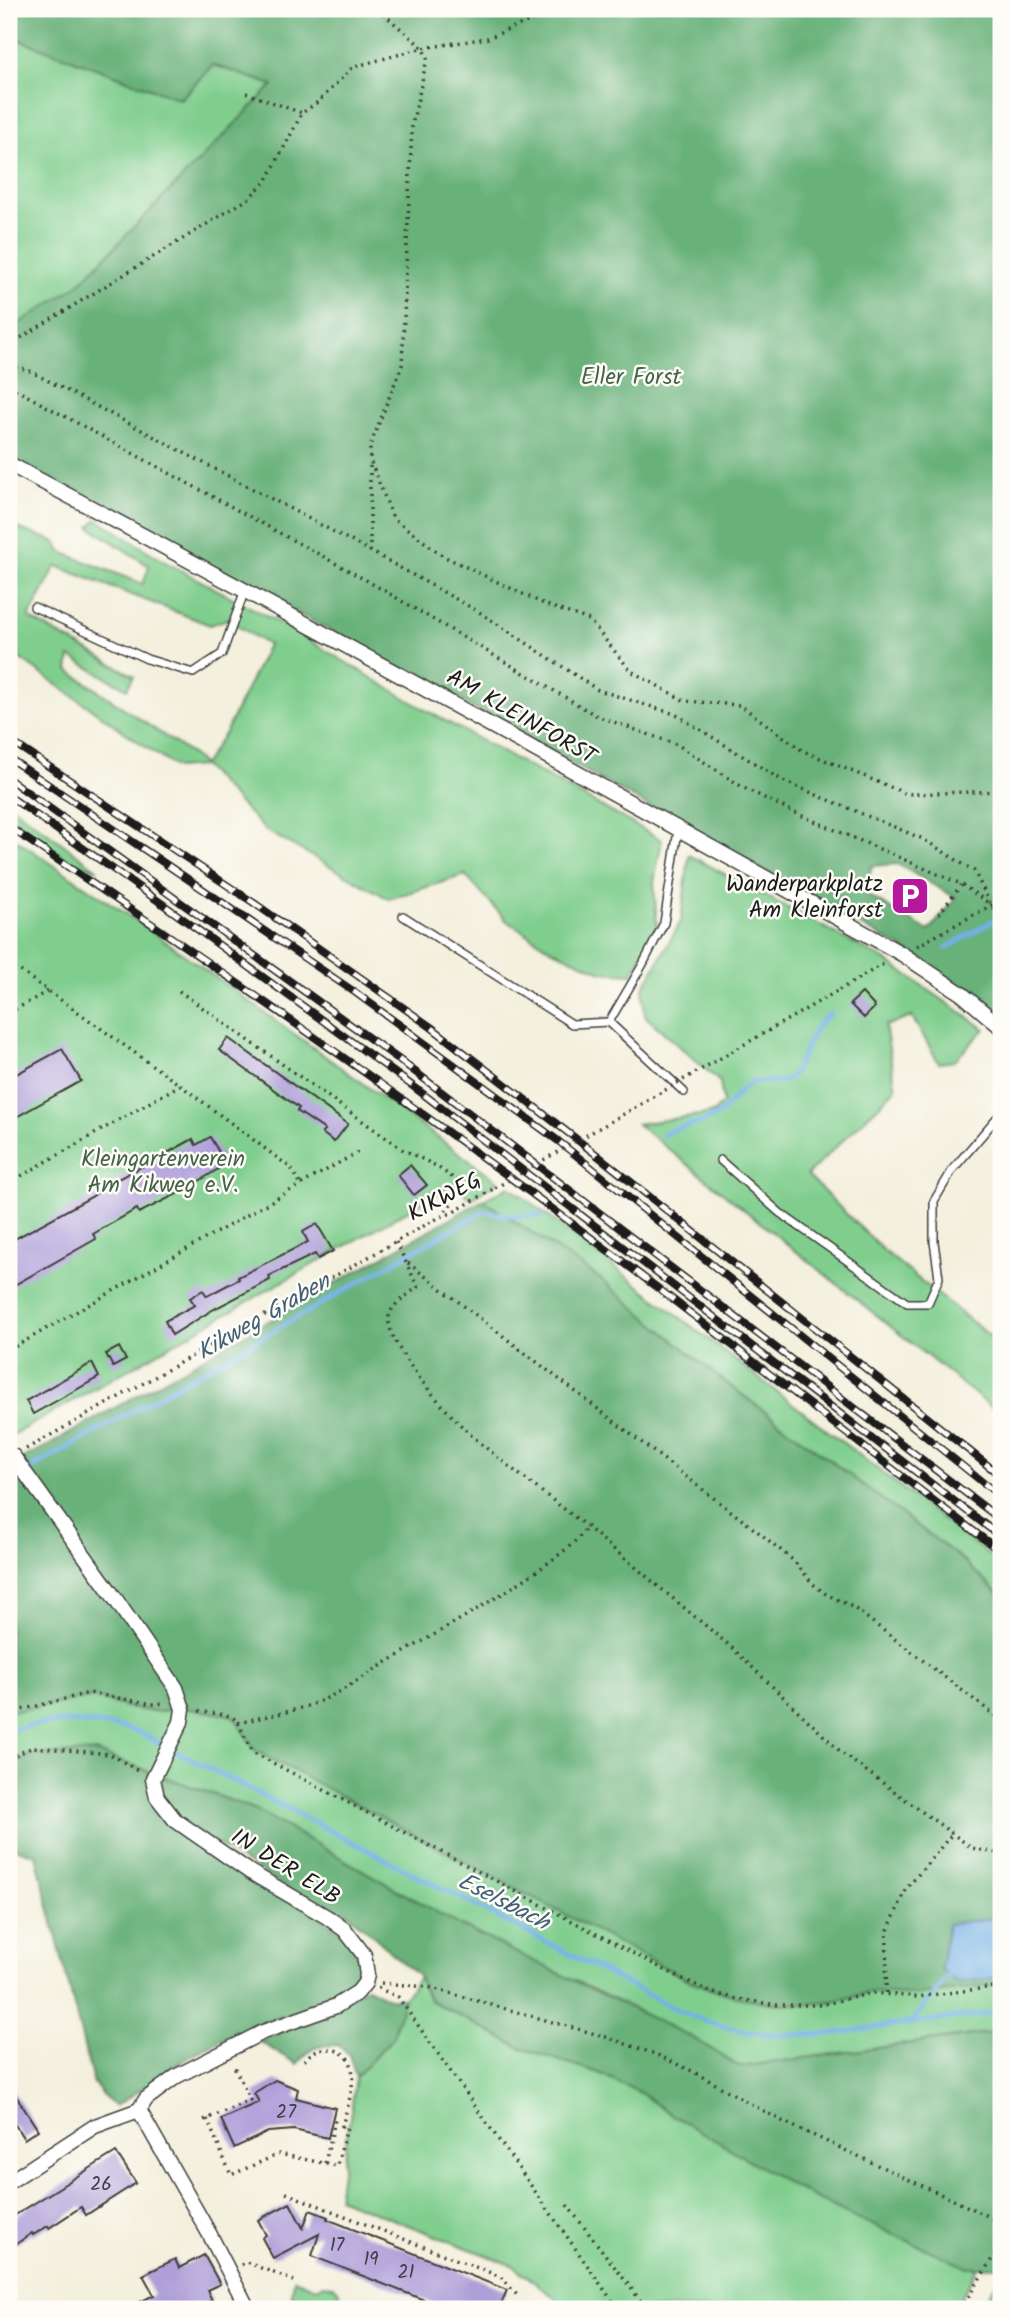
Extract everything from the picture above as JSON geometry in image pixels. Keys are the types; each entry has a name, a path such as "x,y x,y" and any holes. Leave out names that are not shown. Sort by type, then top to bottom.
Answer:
{"street":[{"name":"AM KLEINFORST","path":"9,464 246,589 902,954 942,979 1001,1027"},
{"path":"13,1457 176,1688 182,1706 179,1728 156,1773"},
{"name":"IN DER ELB","path":"156,1773 157,1797 174,1820 250,1872 345,1930 364,1955 367,1975 365,1983"},
{"path":"9,2181 95,2126 139,2110 146,2098 177,2076 263,2032 336,2006 358,1992 365,1983"},
{"path":"139,2110 160,2143 248,2309"}],"lane":[{"path":"34,607 147,659 193,673 222,654 246,589"},
{"path":"609,1022 664,923 678,830"},
{"path":"403,916 572,1024 609,1022 684,1093"},
{"path":"720,1160 780,1213 907,1303 928,1303 939,1278 934,1242 934,1200 953,1169 1001,1112"}],"path":[{"path":"370,551 370,446 402,365 412,125 426,60 424,48 378,9"},
{"path":"9,345 248,200 267,180 302,113 318,102 353,67 424,48 488,38 558,9"},
{"path":"246,93 302,113"},
{"path":"9,365 29,370 370,551 479,612 598,690 675,715 783,781 923,839 974,871 991,905 1001,918"},
{"path":"9,386 366,580 597,716 678,746 744,788 961,884 991,905"},
{"path":"370,460 393,518 443,556 546,606 589,621 631,671 685,701 740,705 803,751 907,794 1001,791"},
{"path":"939,914 961,884"},
{"path":"902,954 1001,900"},
{"name":"KIKWEG","path":"13,1457 440,1217 452,1213 888,962"},
{"path":"9,963 291,1168 300,1184"},
{"path":"9,1013 48,990"},
{"path":"179,990 402,1149 459,1182 459,1194 440,1217"},
{"path":"9,1183 180,1085"},
{"path":"9,1350 360,1152"},
{"path":"396,1242 418,1287 397,1303 389,1315 390,1329 411,1368 470,1433 730,1646 843,1754 972,1848 1001,1854"},
{"path":"408,1263 762,1535 794,1561 819,1589 854,1608 1001,1720"},
{"path":"238,1723 321,1701 457,1623 508,1590 575,1542 586,1526"},
{"path":"9,1713 89,1693 182,1706 230,1716 238,1723 246,1743 256,1754 710,1992 760,2003 806,2006 873,1993 917,1997 1001,1986"},
{"path":"9,1758 33,1748 110,1754 156,1773"},
{"path":"887,1993 887,1932 907,1888 953,1834"},
{"path":"365,1983 428,1987 606,2037 655,2054 692,2071 782,2121 1001,2222"},
{"path":"365,1983 398,1997 618,2309"},
{"path":"304,2061 315,2051 324,2048 334,2050 347,2059 354,2075 342,2126"},
{"path":"227,2052 250,2100 206,2120 231,2175 279,2154 337,2166 347,2127 334,2124"},
{"path":"325,2163 336,2116"},
{"path":"286,2193 501,2277 517,2295"},
{"path":"567,2205 648,2309"},
{"path":"961,2309 1001,2244"},
{"path":"228,2271 246,2262 294,2281"},
{"path":"988,2309 1001,2288"}],"green space":[{"name":"Eller Forst","path":"9,9 1001,9 1001,1022 965,990 926,962 428,683 9,459 9,330 77,286 273,85 213,65 180,99 9,36","holes":["897,864 956,898 929,931 864,893 872,866"]},
{"path":"9,36 180,99 213,65 273,85 77,286 9,330"},
{"path":"97,519 167,563 280,623 429,712 662,840 654,882 657,926 633,974 602,972 551,949 507,921 465,875 389,899 265,830 203,766 176,768 9,651 9,525 56,542 61,552 143,584 149,566 90,527","holes":["56,566 210,625 227,619 268,645 226,731 203,765 68,670 70,657 127,689 134,676 29,618"]},
{"path":"9,804 98,870 70,861 9,818"},
{"name":"Kleingartenverein Am Kikweg e.V.","path":"9,835 143,925 498,1181 472,1199 453,1185 9,1437"},
{"path":"689,855 885,960 985,1029 954,1061 939,1063 912,1017 885,1026 896,1089 807,1175 885,1252 1001,1345 1001,1415 637,1124 713,1113 723,1103 720,1082 645,1016 643,989 681,921"},
{"path":"509,1186 1001,1564 1001,1596 959,1557 716,1375 598,1277 483,1200"},
{"path":"483,1200 598,1277 716,1375 959,1557 1001,1596 1001,1984 918,1995 872,1992 806,2004 777,2004 737,1997 690,1981 256,1751 231,1715 178,1707 160,1712 132,1708 93,1697 9,1712 9,1465"},
{"path":"93,1697 132,1709 160,1712 178,1707 231,1715 256,1751 710,1989 760,2001 806,2004 872,1992 918,1995 1001,1984 1001,2031 740,2067 693,2038 463,1927 254,1809 95,1752 9,1764 9,1712"},
{"path":"95,1752 148,1771 155,1796 172,1821 345,1934 362,1961 359,1984 329,1999 217,2042 116,2106 106,2099 93,2082 36,1855 9,1846 9,1764 29,1755"},
{"path":"159,1775 254,1809 463,1927 693,2038 740,2067 1001,2031 1001,2267 966,2267 850,2215 798,2189 669,2113 639,2092 599,2073 521,2048 429,2000 419,1977 348,1913 335,1910 331,1916 175,1818 159,1797"},
{"path":"419,1977 429,2000 521,2048 599,2073 639,2092 669,2113 798,2189 966,2267 978,2267 955,2309 563,2309 555,2298 514,2266 338,2198 356,2077 393,2037 404,1998"},
{"path":"367,1987 389,1998 404,1998 393,2037 356,2077 349,2055 338,2045 314,2048 297,2064 260,2042 299,2024"},
{"path":"1001,2274 1001,2309 981,2309"},
{"path":"294,2279 316,2288 323,2285 335,2286 340,2293 338,2304 326,2309 290,2309"}],"water":[{"path":"1001,1917 1001,1977 957,1983 941,1969 948,1924"}],"building":[{"path":"862,993 875,1007 864,1018 850,1004"},
{"path":"228,1038 348,1124 334,1142 322,1133 325,1130 297,1111 299,1108 219,1050"},
{"path":"62,1049 81,1081 9,1121 9,1078"},
{"path":"210,1137 226,1164 185,1190 139,1213 137,1209 93,1234 96,1239 9,1288 9,1242 161,1155 193,1139 196,1145"},
{"path":"410,1165 427,1185 414,1195 398,1175"},
{"path":"317,1224 333,1251 318,1259 315,1254 269,1276 270,1280 214,1309 172,1335 165,1321 195,1305 190,1298 203,1290 207,1296 239,1279 238,1277 308,1242 303,1232"},
{"path":"119,1347 126,1360 113,1367 106,1354"},
{"path":"92,1363 99,1377 33,1414 26,1401"},
{"path":"275,2080 298,2089 296,2098 335,2108 328,2138 294,2130 268,2132 234,2148 221,2119 259,2102 254,2093"},
{"path":"9,2085 38,2130 24,2139 15,2125 9,2129"},
{"path":"116,2152 136,2183 86,2215 81,2207 49,2228 48,2226 33,2235 32,2233 9,2249 9,2219"},
{"path":"290,2203 303,2228 310,2210 507,2290 499,2309 447,2309 312,2256 319,2234 273,2258 262,2238 266,2235 258,2220"},
{"path":"204,2255 220,2284 207,2290 212,2300 195,2309 126,2309 154,2295 143,2275 175,2259 179,2268"}],"waterway":[{"name":"Kikweg Graben","path":"946,948 1001,916"},
{"name":"Kikweg Graben","path":"663,1135 719,1114 749,1084 786,1080 796,1068 816,1028 830,1014"},
{"name":"Kikweg Graben","path":"9,1481 484,1211 514,1216 542,1215"},
{"name":"Eselsbach","path":"9,1730 73,1722 137,1731 678,2010 705,2021 757,2033 807,2035 1001,2012"},
{"path":"910,2024 949,1975"}],"railway":[{"path":"9,740 254,903 431,1027 597,1155 1001,1476"},
{"path":"9,758 356,993 557,1140 1001,1497"},
{"path":"9,779 401,1061 1001,1520"},
{"path":"9,796 414,1087 1001,1537"},
{"path":"9,827 239,984 540,1199 1001,1552"}],"place":[{"name":"Wanderparkplatz Am Kleinforst","path":"910,896"}]}
